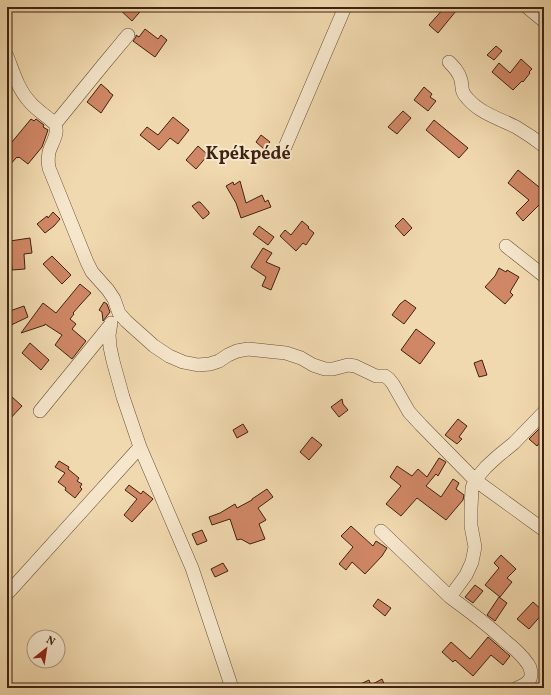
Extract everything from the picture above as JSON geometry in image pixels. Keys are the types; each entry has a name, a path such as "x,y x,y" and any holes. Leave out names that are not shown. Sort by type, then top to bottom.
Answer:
{"street":[{"path":"285,147 345,7"},
{"path":"527,7 544,20"},
{"path":"55,124 103,64 128,36"},
{"path":"7,56 23,94 29,102 55,124 57,128 49,152 49,168 87,262 92,272 114,299 115,318 109,335 110,347 123,397 140,447 192,568 232,688"},
{"path":"449,62 457,71 461,80 462,92 468,100 478,108 517,128 544,146"},
{"path":"506,246 544,276"},
{"path":"40,411 115,318"},
{"path":"115,318 126,321 154,346 169,356 183,362 198,365 210,364 219,361 237,351 248,349 286,353 325,369 333,369 348,365 355,366 376,376 385,376 389,379 409,412 421,426 475,480 544,530"},
{"path":"450,597 466,575 472,562 475,546 471,526 471,508 472,488 475,480 486,467 514,443 544,412"},
{"path":"7,594 140,447"},
{"path":"381,531 450,597 482,620 522,656 529,665 531,672 530,679 527,684 517,688"}],"building":[{"path":"117,7 144,7 132,21"},
{"path":"445,7 451,7 456,11 438,33 429,25"},
{"path":"145,29 158,39 161,35 167,40 155,57 133,41 136,35 139,37"},
{"path":"496,46 502,51 494,60 487,55"},
{"path":"521,59 532,69 523,82 522,81 513,90 492,72 499,63 510,73"},
{"path":"101,84 113,95 101,113 87,102"},
{"path":"424,87 432,94 430,97 436,101 428,111 414,100"},
{"path":"403,111 411,118 397,134 388,127"},
{"path":"173,117 189,130 178,144 170,138 159,150 140,135 147,127 158,135"},
{"path":"31,119 34,121 36,119 48,130 42,147 28,164 17,157 7,168 7,148"},
{"path":"434,120 468,148 459,158 426,130"},
{"path":"261,135 270,142 264,149 256,142"},
{"path":"198,146 208,155 196,169 186,160"},
{"path":"518,170 544,191 544,200 523,221 516,213 529,200 508,183"},
{"path":"240,181 246,203 262,195 265,202 268,200 271,207 241,218 236,203 226,186 233,182 234,185"},
{"path":"200,202 209,212 209,214 203,219 192,206"},
{"path":"53,212 60,219 45,233 37,224 47,216 48,218"},
{"path":"403,218 412,228 404,236 395,226"},
{"path":"302,221 314,233 306,245 303,243 296,251 280,236 285,230 291,235"},
{"path":"259,226 274,237 268,245 253,234"},
{"path":"30,238 32,253 24,254 25,269 12,270 10,241"},
{"path":"263,248 272,253 266,262 280,268 271,290 262,286 266,277 251,267"},
{"path":"52,256 71,275 62,284 43,264"},
{"path":"499,268 506,272 507,270 519,277 510,292 513,295 505,304 485,287 495,276"},
{"path":"80,284 91,293 73,313 74,314 70,319 76,324 72,329 86,341 72,359 55,345 62,335 45,324 21,333 43,303 56,313"},
{"path":"405,300 416,308 404,324 392,315"},
{"path":"104,302 107,304 110,312 103,321 102,312 99,310"},
{"path":"24,306 28,317 7,327 7,312"},
{"path":"416,329 435,343 420,364 401,350"},
{"path":"30,343 49,360 41,370 22,353"},
{"path":"482,360 487,375 479,377 474,363"},
{"path":"11,396 22,406 7,422 7,401"},
{"path":"342,399 343,404 348,410 339,417 331,407"},
{"path":"458,419 467,426 459,437 462,439 457,444 445,435"},
{"path":"243,424 248,432 237,438 233,430"},
{"path":"540,428 544,431 544,437 537,446 529,439"},
{"path":"312,437 322,445 309,460 300,452"},
{"path":"439,458 446,462 438,476 436,474 426,486 441,497 453,479 459,483 456,489 464,495 463,500 446,520 417,498 401,516 386,504 401,486 390,477 397,466 412,476 418,469 427,477"},
{"path":"59,461 69,467 68,469 79,478 77,481 82,484 80,487 82,489 75,498 58,482 65,473 55,467"},
{"path":"129,485 141,494 143,491 153,499 132,522 124,515 137,499 125,490"},
{"path":"267,489 273,497 258,508 266,520 259,524 265,539 250,544 241,539 237,540 230,519 212,525 209,517 220,513 235,504 237,508 252,500"},
{"path":"351,526 373,546 376,541 387,548 382,556 365,574 352,562 346,570 339,564 353,547 341,536"},
{"path":"202,530 207,541 197,545 192,534"},
{"path":"501,555 516,569 507,578 512,582 500,597 485,585 499,568 494,563"},
{"path":"223,563 228,571 215,577 211,569"},
{"path":"475,585 483,591 473,603 465,597"},
{"path":"499,597 507,603 495,621 487,615"},
{"path":"378,599 391,608 385,616 373,606"},
{"path":"533,602 544,612 529,629 517,619"},
{"path":"488,637 510,656 503,665 491,655 473,676 455,660 453,662 442,652 451,642 470,659"},
{"path":"382,679 386,688 352,688 369,680 371,685"}],"district":[{"name":"Kpékpédé","path":"248,154"}]}
